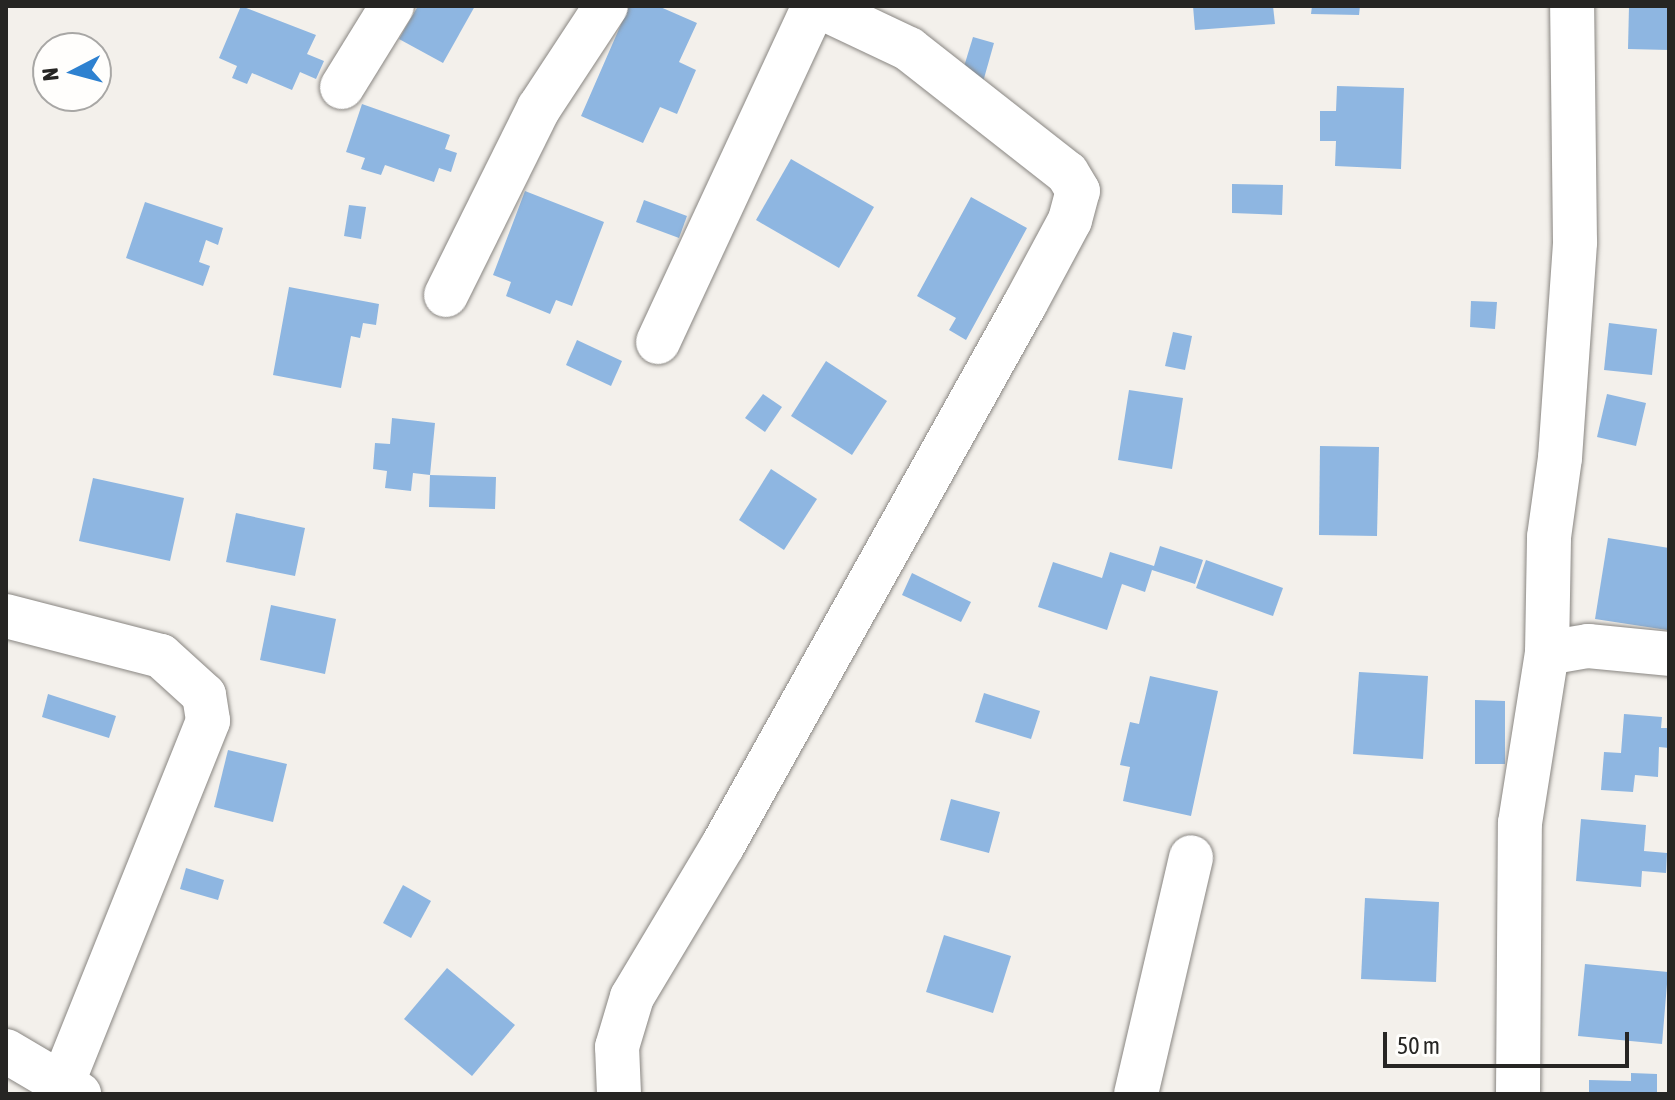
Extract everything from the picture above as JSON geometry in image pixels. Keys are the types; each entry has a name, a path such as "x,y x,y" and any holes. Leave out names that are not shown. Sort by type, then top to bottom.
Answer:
{"street":[{"path":"342,87 392,6"},
{"path":"446,295 539,108 606,6"},
{"path":"1518,1094 1520,823 1547,653 1549,537 1560,458 1575,242 1572,6"},
{"path":"619,1094 617,1047 632,997 723,845 1025,304 1070,220 1078,191 1067,173 909,49 835,10 658,342"},
{"path":"6,616 161,656 204,695 208,721 199,754 71,1088 6,1051"},
{"path":"1547,653 1588,646 1669,654"},
{"path":"1136,1094 1191,857"}],"building":[{"path":"241,6 316,35 307,54 324,61 316,79 300,72 292,90 252,73 247,84 232,78 237,66 219,58"},
{"path":"418,6 475,6 443,63 399,39"},
{"path":"629,6 658,6 697,23 679,62 696,70 677,114 660,107 643,143 581,116"},
{"path":"1193,6 1273,6 1275,24 1195,30"},
{"path":"1312,6 1360,6 1359,15 1311,14"},
{"path":"1629,6 1669,6 1669,50 1628,49"},
{"path":"973,37 994,43 981,89 959,83"},
{"path":"1337,86 1404,88 1401,169 1335,166 1336,141 1320,141 1320,111 1336,111"},
{"path":"362,104 450,135 445,149 457,153 451,172 439,168 434,182 385,165 381,175 361,169 365,158 346,152"},
{"path":"791,159 874,207 839,268 756,220"},
{"path":"1232,184 1283,185 1282,215 1232,213"},
{"path":"525,191 604,222 572,306 556,300 550,314 506,296 511,282 493,275"},
{"path":"971,197 1027,228 966,340 949,330 956,318 917,296"},
{"path":"644,200 687,216 679,238 636,222"},
{"path":"145,202 223,228 218,245 206,240 199,262 210,266 203,286 126,258"},
{"path":"349,205 366,207 361,239 344,236"},
{"path":"289,287 379,304 376,325 363,323 360,338 351,336 341,388 273,375"},
{"path":"1471,301 1497,302 1495,329 1470,327"},
{"path":"1609,323 1657,329 1652,375 1604,370"},
{"path":"1173,332 1192,336 1185,370 1165,366"},
{"path":"577,340 622,361 611,386 566,365"},
{"path":"826,361 887,401 852,455 791,416"},
{"path":"1129,390 1183,398 1172,469 1118,460"},
{"path":"763,394 782,407 765,432 745,418"},
{"path":"1607,394 1646,403 1636,446 1597,437"},
{"path":"392,418 435,423 430,475 413,473 411,491 385,488 387,471 373,469 375,443 390,444"},
{"path":"1320,446 1379,447 1377,536 1319,535"},
{"path":"771,469 817,499 784,550 739,520"},
{"path":"430,475 496,477 495,509 429,507"},
{"path":"93,478 184,498 170,561 79,541"},
{"path":"236,513 305,528 295,576 226,562"},
{"path":"1608,538 1669,548 1667,630 1595,619"},
{"path":"1160,546 1203,560 1195,584 1152,570 1145,592 1122,584 1107,630 1038,607 1053,562 1102,578 1110,552 1154,566"},
{"path":"1206,560 1283,588 1273,616 1196,588"},
{"path":"912,573 971,602 961,622 902,595"},
{"path":"271,605 336,619 325,674 260,660"},
{"path":"1359,672 1428,676 1423,759 1353,754"},
{"path":"1150,676 1218,691 1191,816 1123,801 1130,767 1120,765 1130,722 1139,724"},
{"path":"984,693 1040,711 1031,739 975,722"},
{"path":"48,694 116,716 109,738 42,717"},
{"path":"1475,700 1505,701 1505,764 1475,764"},
{"path":"1624,714 1662,717 1661,728 1669,728 1669,748 1659,747 1658,777 1635,775 1633,792 1601,790 1604,752 1621,753"},
{"path":"228,750 287,764 273,822 214,807"},
{"path":"951,799 1000,812 989,853 940,840"},
{"path":"1581,819 1646,825 1644,851 1667,853 1666,873 1642,871 1641,887 1576,881"},
{"path":"186,868 224,880 218,900 180,889"},
{"path":"403,885 431,901 411,938 383,923"},
{"path":"1365,898 1439,902 1436,982 1361,979"},
{"path":"944,935 1011,956 993,1013 926,992"},
{"path":"1585,964 1668,972 1662,1044 1578,1036"},
{"path":"447,968 515,1025 472,1076 404,1019"},
{"path":"1631,1073 1657,1074 1657,1092 1589,1094 1589,1080 1631,1081"}]}
